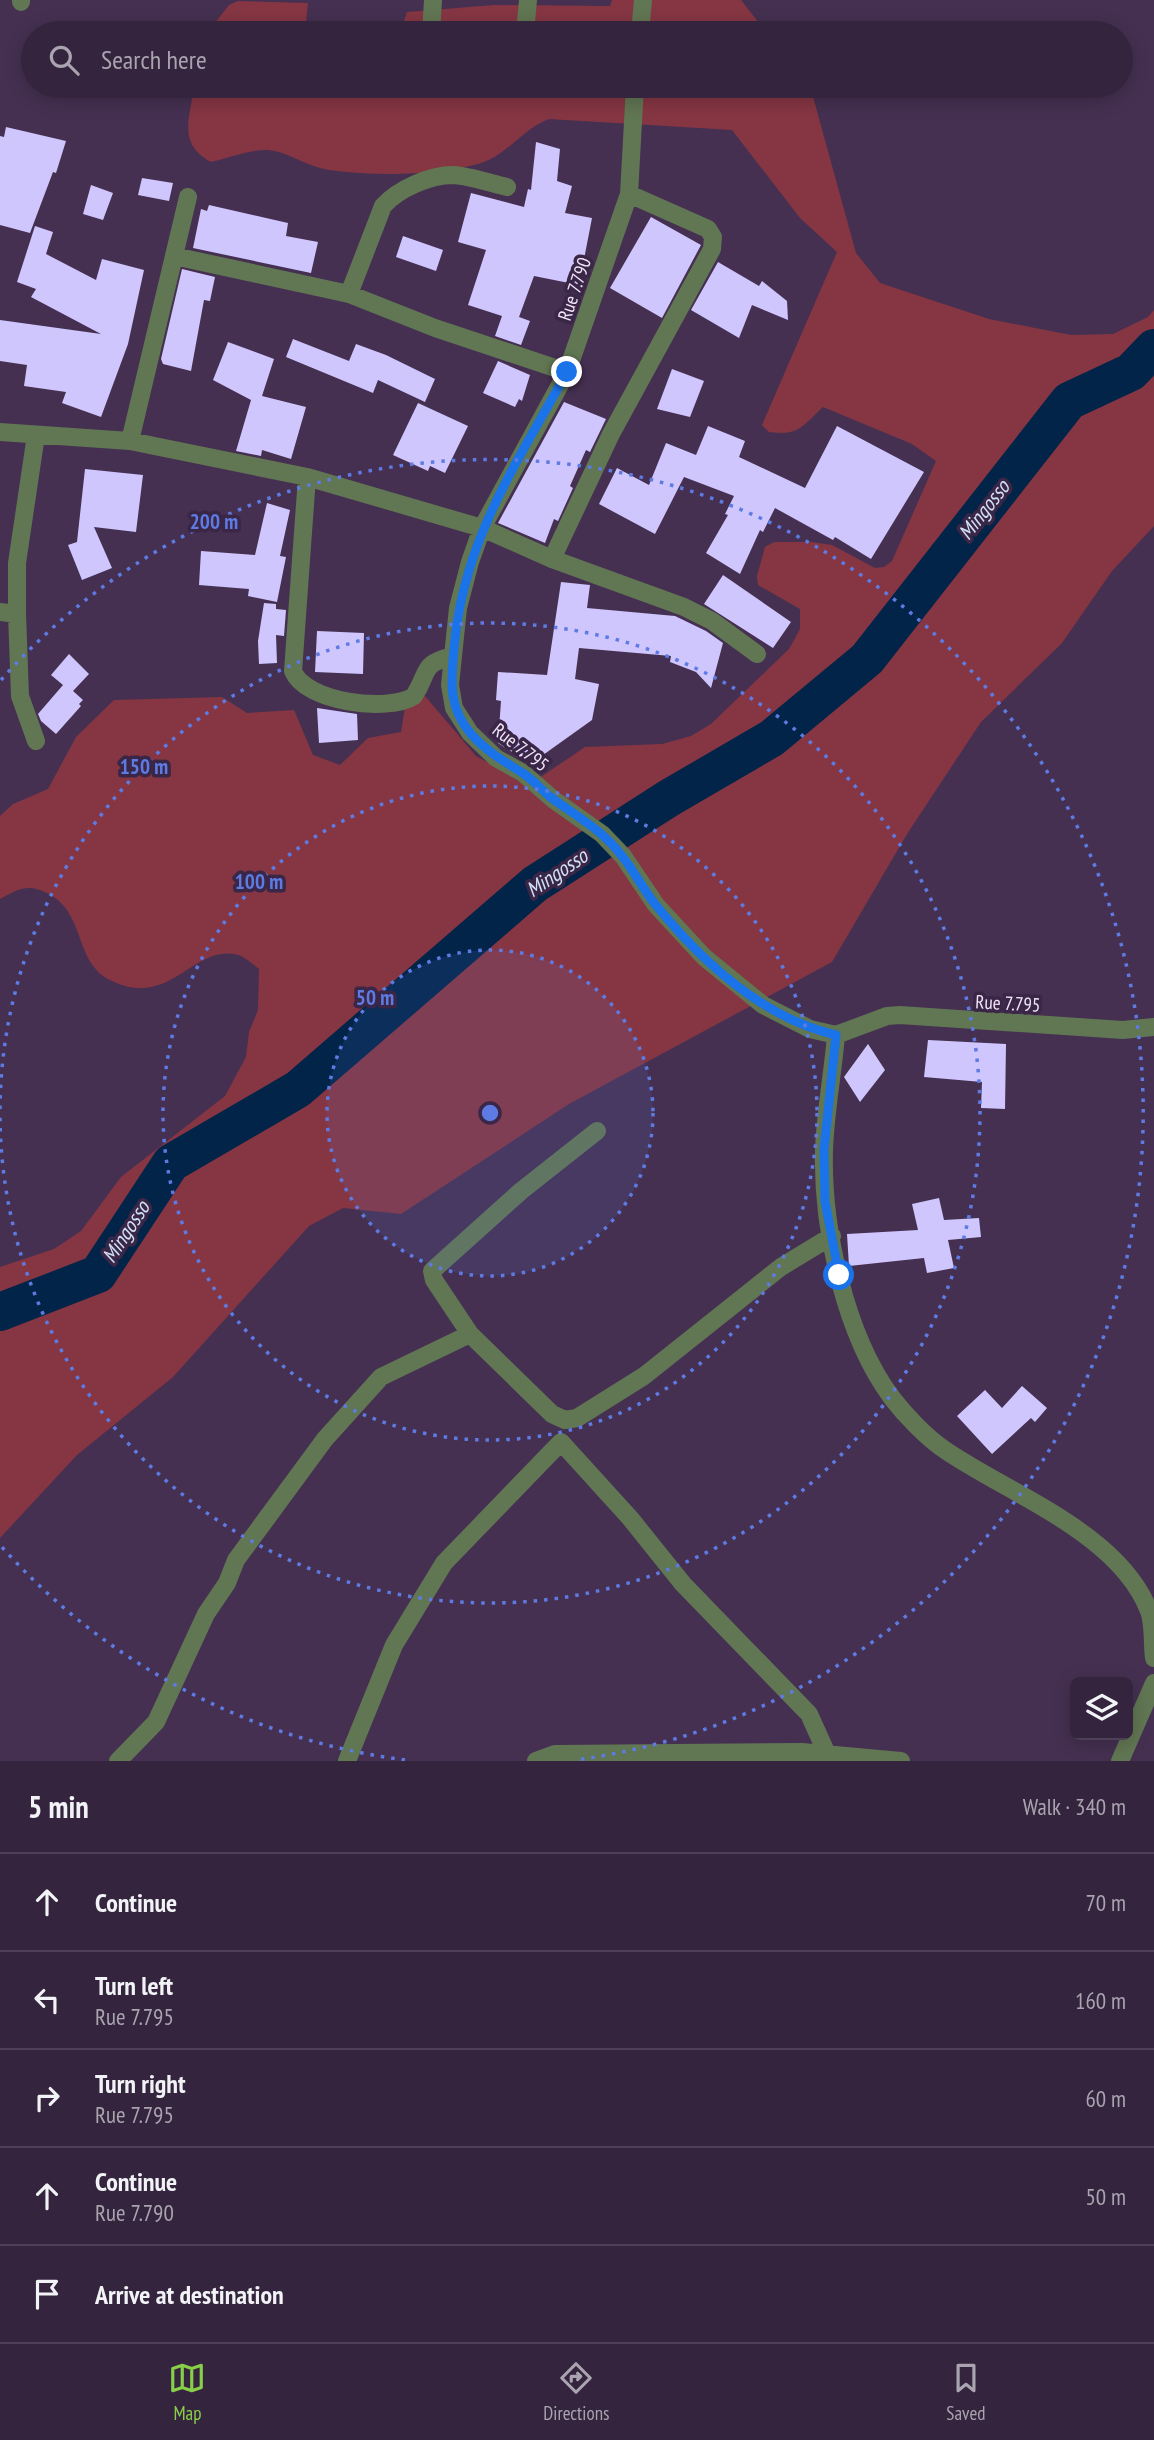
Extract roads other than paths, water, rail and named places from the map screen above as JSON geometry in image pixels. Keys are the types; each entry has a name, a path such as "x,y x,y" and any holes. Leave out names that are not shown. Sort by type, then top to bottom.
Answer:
{"street":[{"path":"431,21 432,0"},
{"path":"525,21 528,0"},
{"path":"641,21 643,0"},
{"name":"Rue 7.790","path":"482,528 567,372 629,194 634,98"},
{"path":"349,294 383,205 389,199 416,184 444,176 455,175 507,187"},
{"path":"552,559 611,434 712,249 713,237 708,229 629,194"},
{"path":"130,441 188,197"},
{"path":"174,256 349,294 435,328 567,372"},
{"path":"0,432 130,441 307,477 482,528 552,559 684,607 712,621 757,654"},
{"path":"36,435 8,613 20,696 36,741"},
{"path":"307,477 293,671 303,686 338,699 383,705 414,696 427,666 432,661 453,656"},
{"name":"Rue 7.795","path":"482,528 458,608 450,685 454,708 470,733 496,758 523,773 554,800 602,834 622,856 656,905 704,957 755,999 782,1017 810,1029 836,1035 887,1016 900,1015 1123,1030 1154,1027"},
{"path":"836,1035 824,1150 825,1201 839,1275 869,1358 893,1398 942,1448 1029,1497 1127,1571 1150,1612 1154,1658"},
{"path":"597,1132 522,1191 432,1271 434,1280 470,1334 552,1415 565,1420 577,1418 644,1376 781,1267 832,1236"},
{"path":"118,1761 156,1722 206,1614 227,1583 236,1560 325,1439 380,1377 470,1334"},
{"path":"347,1761 394,1645 444,1563 561,1442 630,1518 683,1584 810,1714 827,1754"},
{"path":"1120,1761 1154,1683"},
{"path":"537,1761 555,1754 827,1754 901,1761"}],"waterway":[{"name":"Mingosso","path":"0,1312 98,1274 171,1163 298,1089 535,884 669,798 772,738 867,659 1069,401 1131,372 1154,348"}]}
